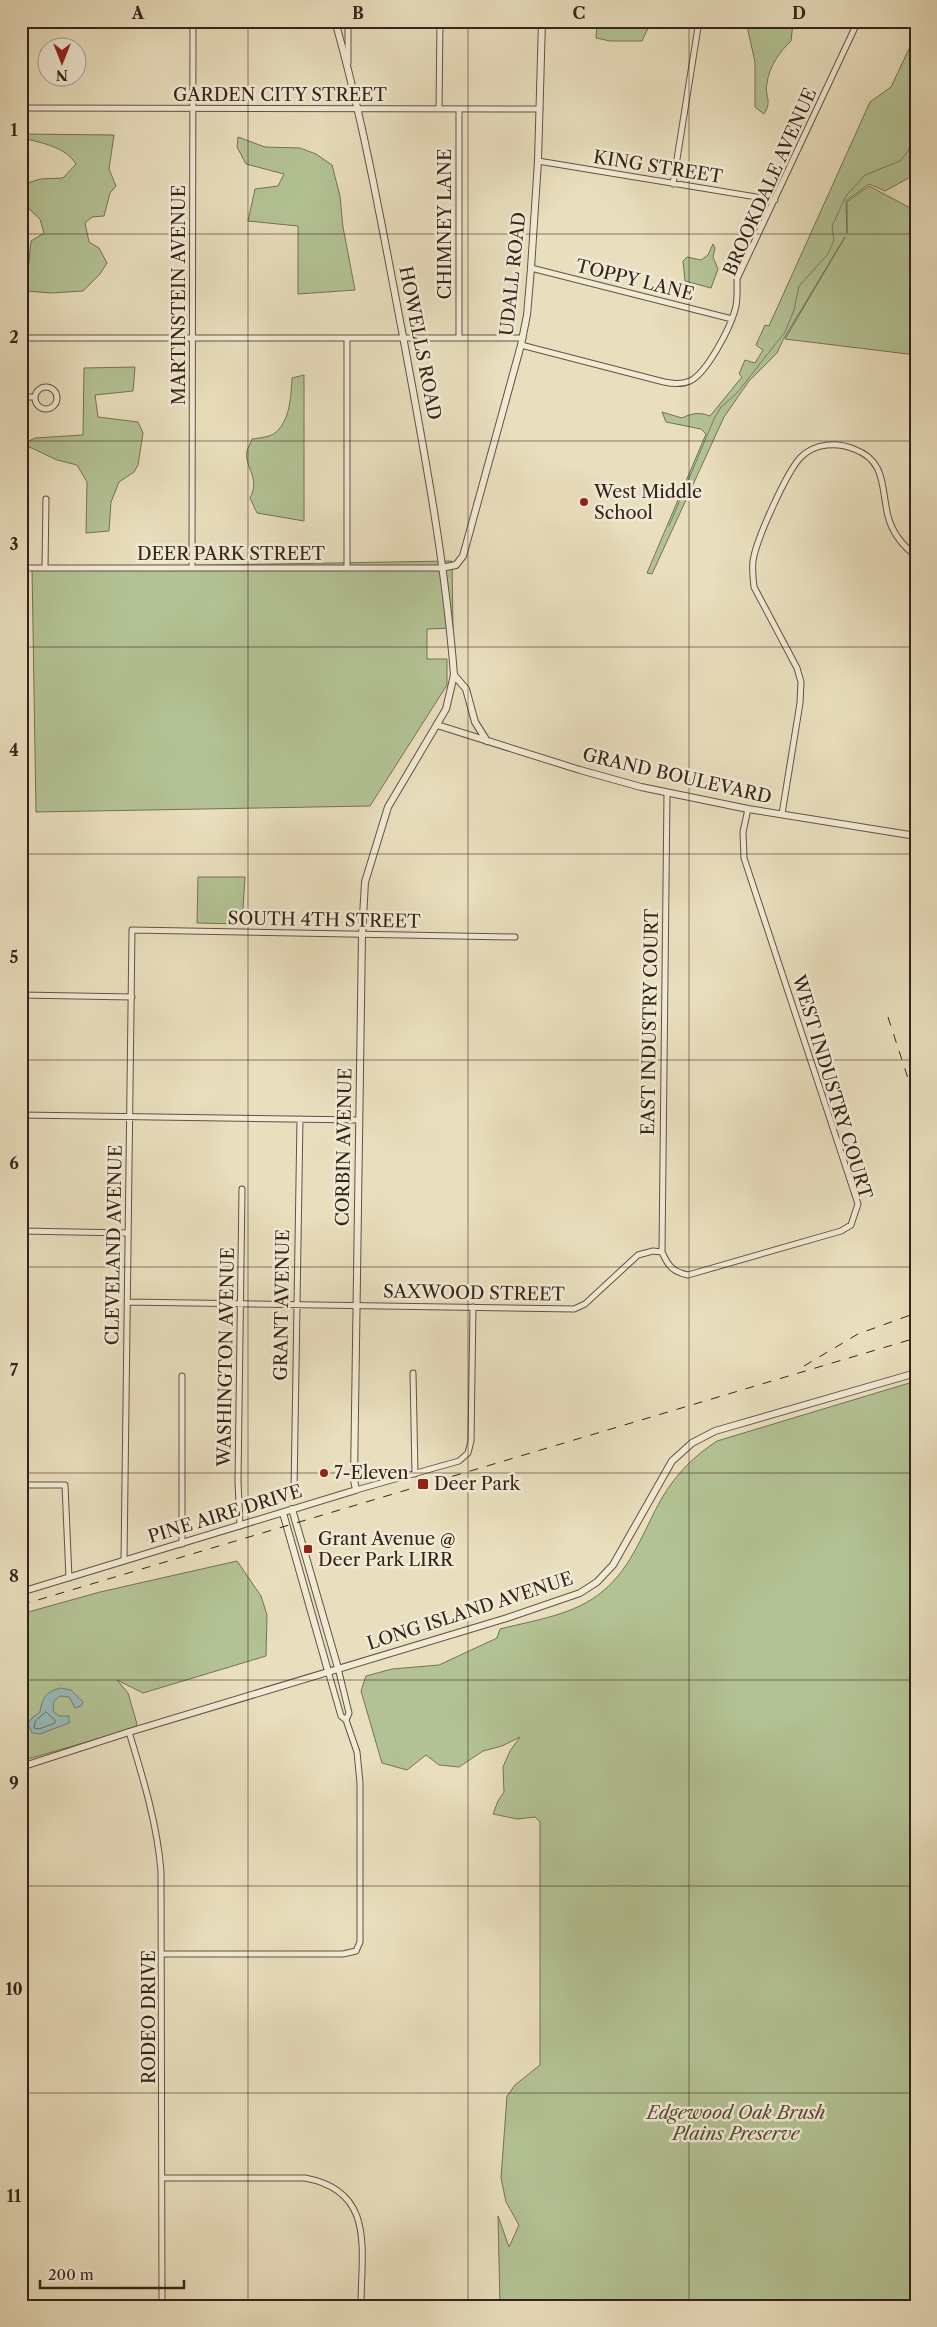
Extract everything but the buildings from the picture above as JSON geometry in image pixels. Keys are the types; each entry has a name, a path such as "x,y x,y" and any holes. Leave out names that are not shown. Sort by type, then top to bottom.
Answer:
{"street":[{"name":"MARTINSTEIN AVENUE","path":"192,568 193,21"},
{"name":"HOWELLS ROAD","path":"335,21 377,193 427,459 454,674"},
{"path":"348,21 348,68"},
{"path":"439,108 440,21"},
{"name":"UDALL ROAD","path":"441,568 456,565 463,556 522,342 531,268 538,161 542,21"},
{"path":"673,184 700,21"},
{"name":"BROOKDALE AVENUE","path":"21,338 459,338 522,342 664,382 679,384 688,382 700,373 710,359 732,319 736,309 737,280 858,21"},
{"name":"GARDEN CITY STREET","path":"21,108 540,109"},
{"name":"CHIMNEY LANE","path":"458,109 459,338"},
{"name":"KING STREET","path":"538,161 775,200"},
{"name":"TOPPY LANE","path":"531,268 732,319"},
{"path":"347,338 347,568"},
{"path":"46,387 53,389 57,398 54,406 45,409 34,398 41,388 46,387"},
{"path":"21,397 34,398"},
{"path":"782,814 800,703 801,682 797,668 754,587 753,567 756,550 792,468 802,456 814,448 836,444 859,450 875,464 881,474 885,489 888,517 905,547 916,556"},
{"path":"45,568 46,499"},
{"name":"DEER PARK STREET","path":"21,568 441,568"},
{"path":"454,674 466,689 475,722 487,741"},
{"name":"CORBIN AVENUE","path":"356,1490 354,1482 356,1306 362,934 365,882 388,807 437,725 449,699 454,674"},
{"name":"GRAND BOULEVARD","path":"437,725 619,782 748,809 916,836"},
{"name":"EAST INDUSTRY COURT","path":"662,1252 667,793"},
{"name":"WEST INDUSTRY COURT","path":"662,1252 668,1265 676,1273 688,1275 700,1273 841,1231 851,1225 858,1204 744,858 743,832 748,809"},
{"name":"SOUTH 4TH STREET","path":"132,930 515,937"},
{"name":"CLEVELAND AVENUE","path":"124,1561 132,930"},
{"path":"21,995 132,997"},
{"path":"21,1115 359,1120"},
{"name":"GRANT AVENUE","path":"294,1492 300,1119"},
{"name":"WASHINGTON AVENUE","path":"240,1526 238,1490 242,1189"},
{"path":"21,1231 128,1233"},
{"name":"SAXWOOD STREET","path":"126,1302 574,1308 585,1304 638,1255 653,1251 662,1252"},
{"name":"PINE AIRE DRIVE","path":"21,1592 356,1490 459,1461 469,1451 471,1441 473,1308"},
{"path":"413,1373 415,1474"},
{"name":"LONG ISLAND AVENUE","path":"21,1766 507,1618 580,1593 597,1582 613,1565 672,1461 692,1443 714,1431 916,1373"},
{"path":"182,1376 182,1544"},
{"path":"21,1485 65,1486 69,1578"},
{"path":"292,1510 338,1668 349,1714 346,1720"},
{"path":"162,1954 343,1954 356,1951 360,1942 360,1783 357,1752 346,1720 341,1716 283,1512"},
{"name":"RODEO DRIVE","path":"129,1732 151,1808 159,1848 162,1890 162,2306"},
{"path":"163,2178 305,2178 319,2180 336,2189 347,2198 361,2223 361,2306"}],"green space":[{"path":"597,21 649,21 649,26 642,41 610,41 596,38"},
{"path":"754,21 791,21 793,23 791,41 776,60 768,77 766,87 768,105 764,114 755,107 755,62 747,26"},
{"path":"916,34 916,174 885,191 869,184 846,201 847,233 847,202 869,186 916,211 916,355 785,339 845,237 783,340 777,353 749,381 724,417 652,574 647,573 706,434 701,429 666,422 662,412 682,418 696,414 710,416 742,377 739,374 745,360 755,363 763,350 756,345 765,325 769,326 870,102 891,87"},
{"path":"21,134 114,135 109,169 116,186 110,193 104,216 92,217 85,223 89,242 99,248 107,263 100,274 83,291 51,293 26,291 31,241 44,233 40,219 28,208 28,183 40,179 63,178 76,164 66,153 59,149 23,138"},
{"path":"238,137 265,147 300,148 316,154 332,165 340,196 343,227 355,290 298,294 298,226 248,221 255,189 278,186 284,174 246,164 237,147"},
{"path":"713,244 715,248 713,257 718,269 711,288 685,281 683,261 687,257 701,260 708,255"},
{"path":"135,367 133,391 95,395 98,417 138,422 143,433 138,465 134,472 119,482 111,502 109,531 86,533 87,482 77,465 57,460 23,444 35,438 83,435 84,368"},
{"path":"304,375 304,521 257,513 250,498 254,484 248,463 247,451 252,439 270,435 280,428 289,408 292,378"},
{"path":"452,561 453,628 427,629 427,659 447,659 447,685 370,806 36,812 32,568"},
{"path":"198,877 245,877 242,924 197,923"},
{"name":"Edgewood Oak Brush Plains Preserve","path":"916,1381 916,2306 500,2306 498,2216 509,2247 519,2225 506,2202 501,2178 507,2096 515,2085 540,2065 540,1822 535,1817 517,1819 493,1814 504,1792 503,1767 510,1751 520,1737 502,1746 483,1751 459,1767 439,1765 426,1755 407,1770 382,1763 361,1691 366,1676 392,1669 439,1665 497,1638 500,1629 554,1616 592,1599 603,1591 622,1571 637,1547 662,1498 679,1473 693,1459 717,1441"},
{"path":"237,1561 261,1596 267,1615 266,1656 143,1693 117,1680 128,1693 137,1724 135,1728 21,1761 21,1614 100,1592"}],"water":[{"path":"61,1688 71,1690 83,1702 81,1706 75,1708 69,1697 60,1696 54,1701 53,1711 59,1716 69,1716 69,1723 40,1734 32,1733 28,1724 40,1712 46,1696 48,1693"}],"waterway":[{"path":"669,526 714,419 721,407 737,393 785,332 794,310 799,286 828,254 834,240 832,226 846,196 865,175 900,161 906,154 913,141 914,117 916,113"}],"railway":[{"path":"888,1017 916,1103"},
{"path":"804,1366 858,1334 916,1313"},
{"path":"21,1605 916,1338"}],"place":[{"name":"West Middle School","path":"584,502"},
{"name":"7-Eleven","path":"324,1473"},
{"name":"Deer Park","path":"423,1484"},
{"name":"Grant Avenue @ Deer Park LIRR","path":"308,1549"}]}
